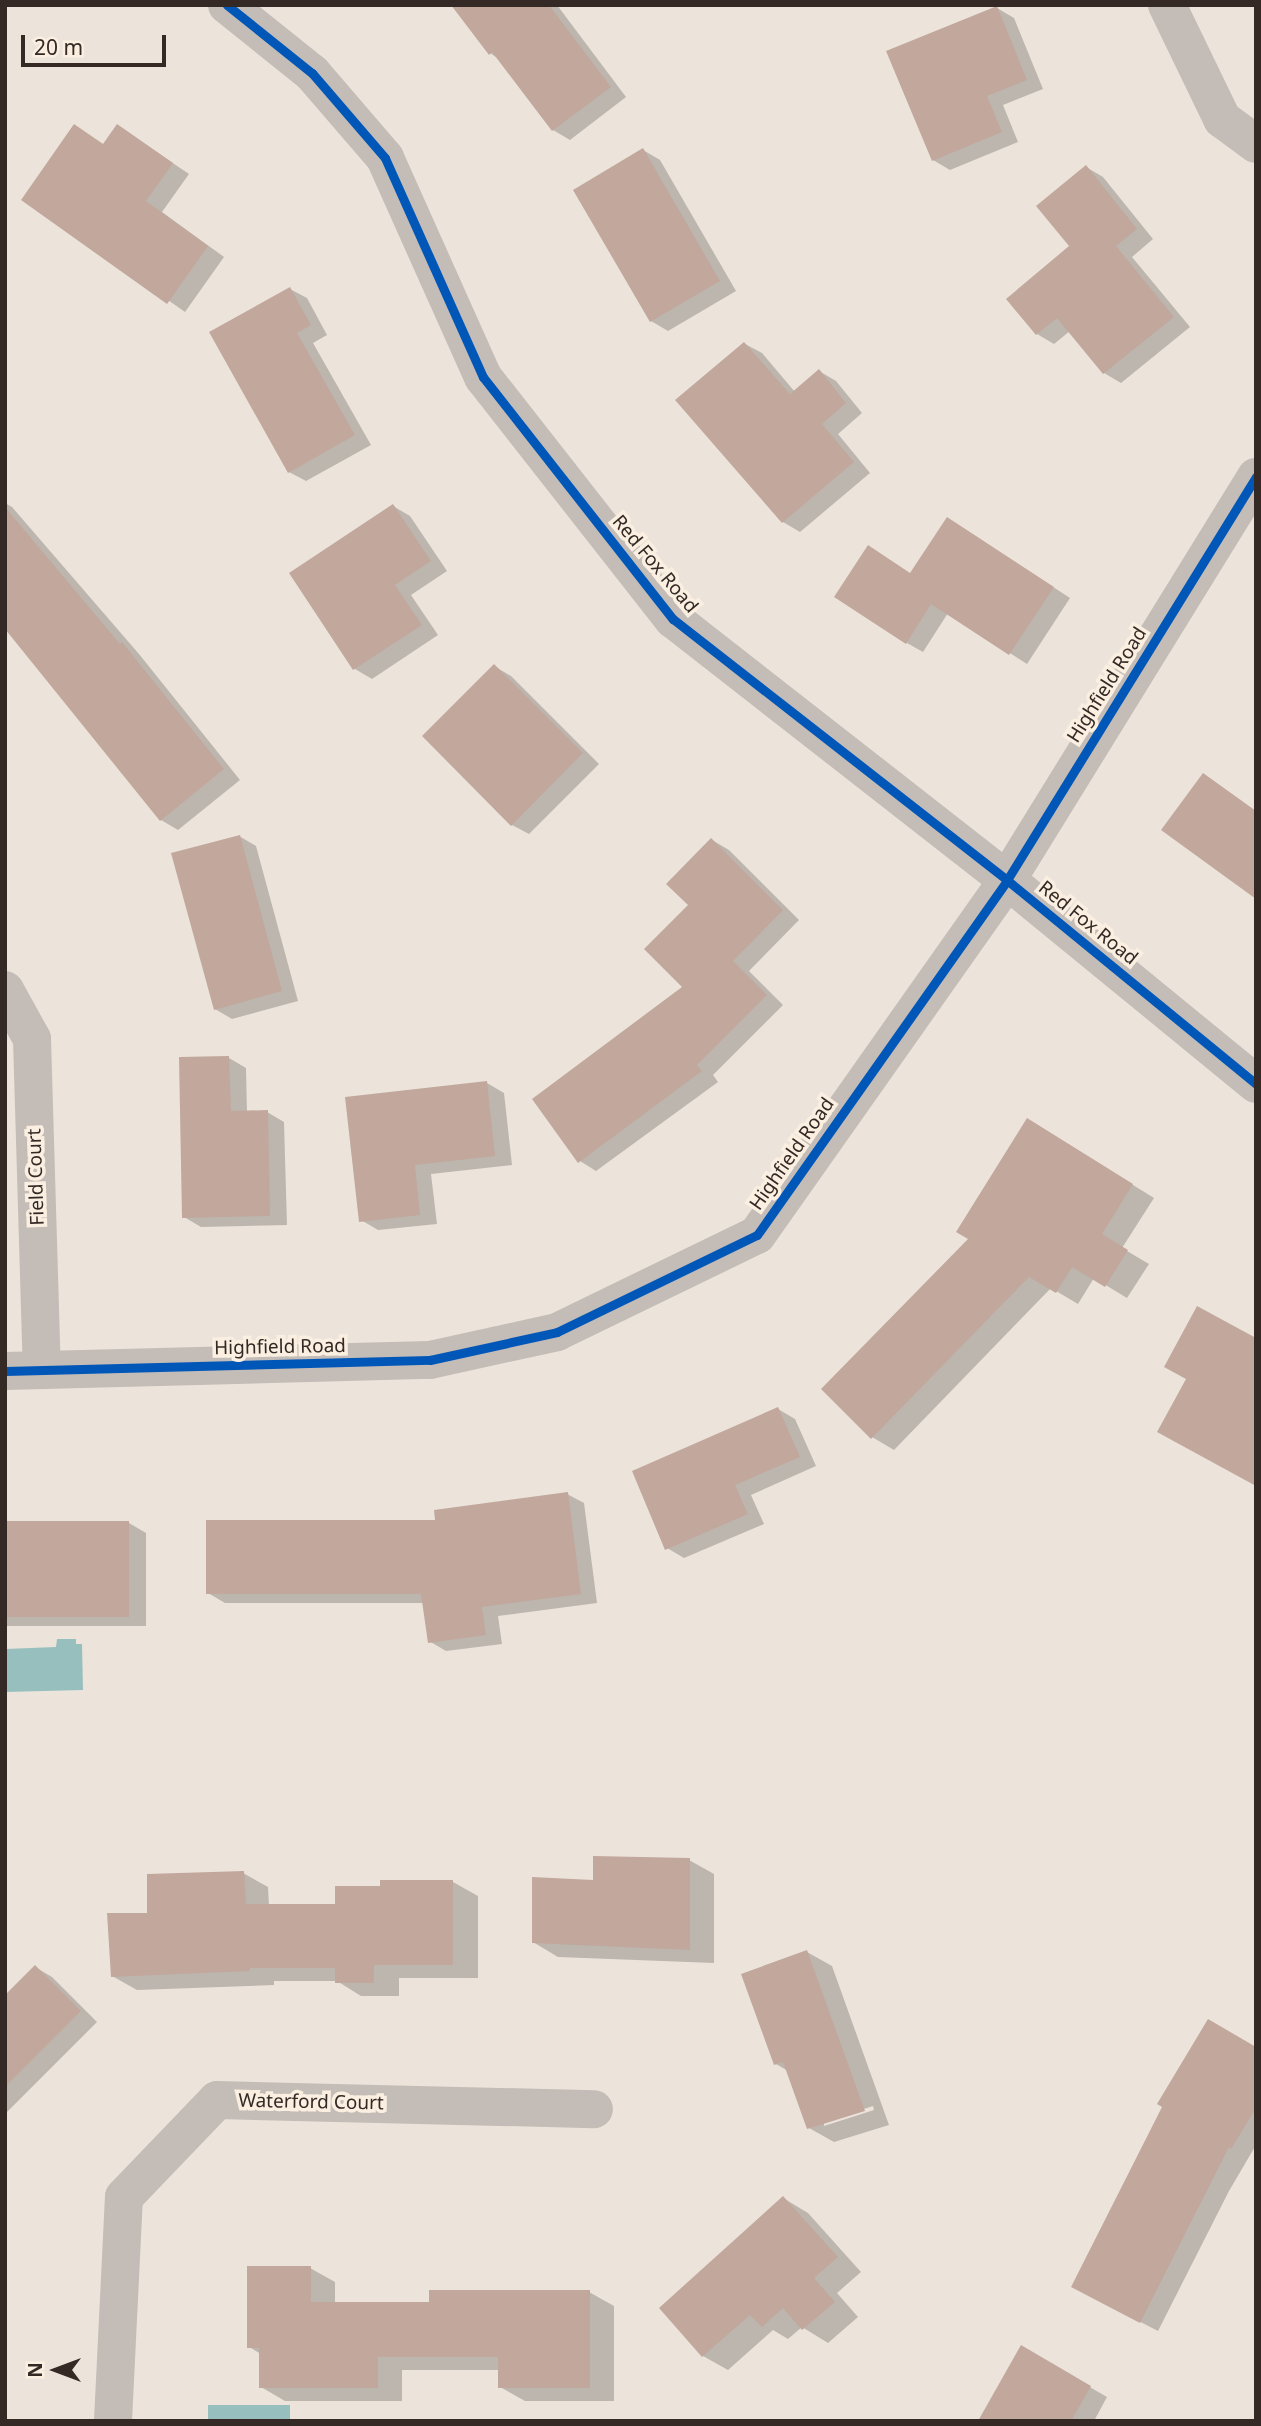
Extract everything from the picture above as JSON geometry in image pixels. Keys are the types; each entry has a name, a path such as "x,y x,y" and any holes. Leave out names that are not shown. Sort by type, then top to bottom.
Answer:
{"street":[{"name":"Red Fox Road","path":"227,5 312,73 385,159 483,377 673,619 1007,880 1256,1084"},
{"path":"1167,5 1222,119 1256,144"},
{"name":"Highfield Road","path":"24,1370 430,1360 557,1332 757,1235 1007,880 1256,477"},
{"name":"Field Court","path":"5,990 32,1039 24,1370"},
{"name":"Waterford Court","path":"113,2421 124,2197 217,2100 594,2109"}],"water":[{"path":"57,1639 76,1639 76,1644 82,1644 83,1690 5,1692 5,1649 56,1647"},
{"path":"208,2405 290,2405 290,2421 208,2421"}],"building":[{"path":"451,5 549,5 611,87 552,131 492,52 489,55"},
{"path":"997,6 1027,80 987,96 1002,132 932,161 886,51"},
{"path":"74,124 103,144 117,124 173,163 146,201 208,246 167,304 21,200"},
{"path":"643,148 720,281 650,322 573,190"},
{"path":"1086,165 1137,229 1116,246 1174,317 1103,374 1057,318 1036,335 1006,299 1069,246 1036,206"},
{"path":"290,287 311,325 297,333 355,435 288,473 209,332"},
{"path":"744,342 790,394 819,369 846,403 822,424 854,462 782,523 675,400"},
{"path":"393,504 431,561 395,585 422,625 353,670 289,573"},
{"path":"5,507 120,644 122,642 224,769 160,821 5,629"},
{"path":"947,517 1054,587 1009,655 931,604 906,644 834,597 868,545 910,573"},
{"path":"494,664 583,753 511,826 422,736"},
{"path":"1203,773 1256,811 1256,899 1161,830"},
{"path":"240,835 282,991 214,1010 171,853"},
{"path":"711,838 783,910 733,961 767,995 697,1065 702,1071 578,1163 532,1099 682,987 644,949 688,905 666,884"},
{"path":"229,1056 231,1111 268,1110 270,1216 182,1218 179,1057"},
{"path":"487,1081 495,1156 415,1165 420,1215 359,1222 345,1097"},
{"path":"1027,1118 1133,1184 1102,1234 1128,1250 1105,1287 1072,1267 1056,1293 1029,1277 871,1439 821,1389 968,1239 956,1232"},
{"path":"1197,1306 1256,1338 1256,1486 1157,1432 1186,1379 1164,1367"},
{"path":"778,1407 800,1457 735,1485 748,1514 665,1550 632,1471"},
{"path":"568,1492 581,1594 482,1607 486,1635 428,1643 421,1594 206,1594 206,1520 435,1520 434,1510"},
{"path":"5,1521 129,1521 129,1617 5,1617"},
{"path":"593,1856 690,1858 690,1950 532,1943 532,1877 593,1880"},
{"path":"244,1871 246,1904 335,1904 335,1886 380,1886 380,1880 453,1880 453,1965 374,1965 374,1983 335,1983 335,1968 250,1968 250,1971 111,1977 107,1913 147,1913 147,1874"},
{"path":"807,1950 865,2111 807,2129 783,2062 774,2065 741,1974"},
{"path":"35,1965 81,2011 5,2087 5,1995"},
{"path":"1208,2019 1256,2047 1256,2108 1231,2149 1229,2147 1140,2323 1071,2287 1162,2107 1157,2104"},
{"path":"783,2196 838,2257 814,2278 835,2302 802,2330 783,2308 762,2327 750,2315 702,2357 659,2308"},
{"path":"247,2266 311,2266 311,2302 429,2302 429,2290 590,2290 590,2388 498,2388 498,2357 378,2357 378,2388 259,2388 259,2348 247,2348"},
{"path":"1021,2345 1091,2386 1071,2421 978,2421"}],"cycle path":[{"path":"227,5 312,73 385,158 483,377 673,619 1007,880 1256,1084"},
{"path":"5,1371 430,1360 557,1332 757,1235 1007,880 1256,477"}]}
